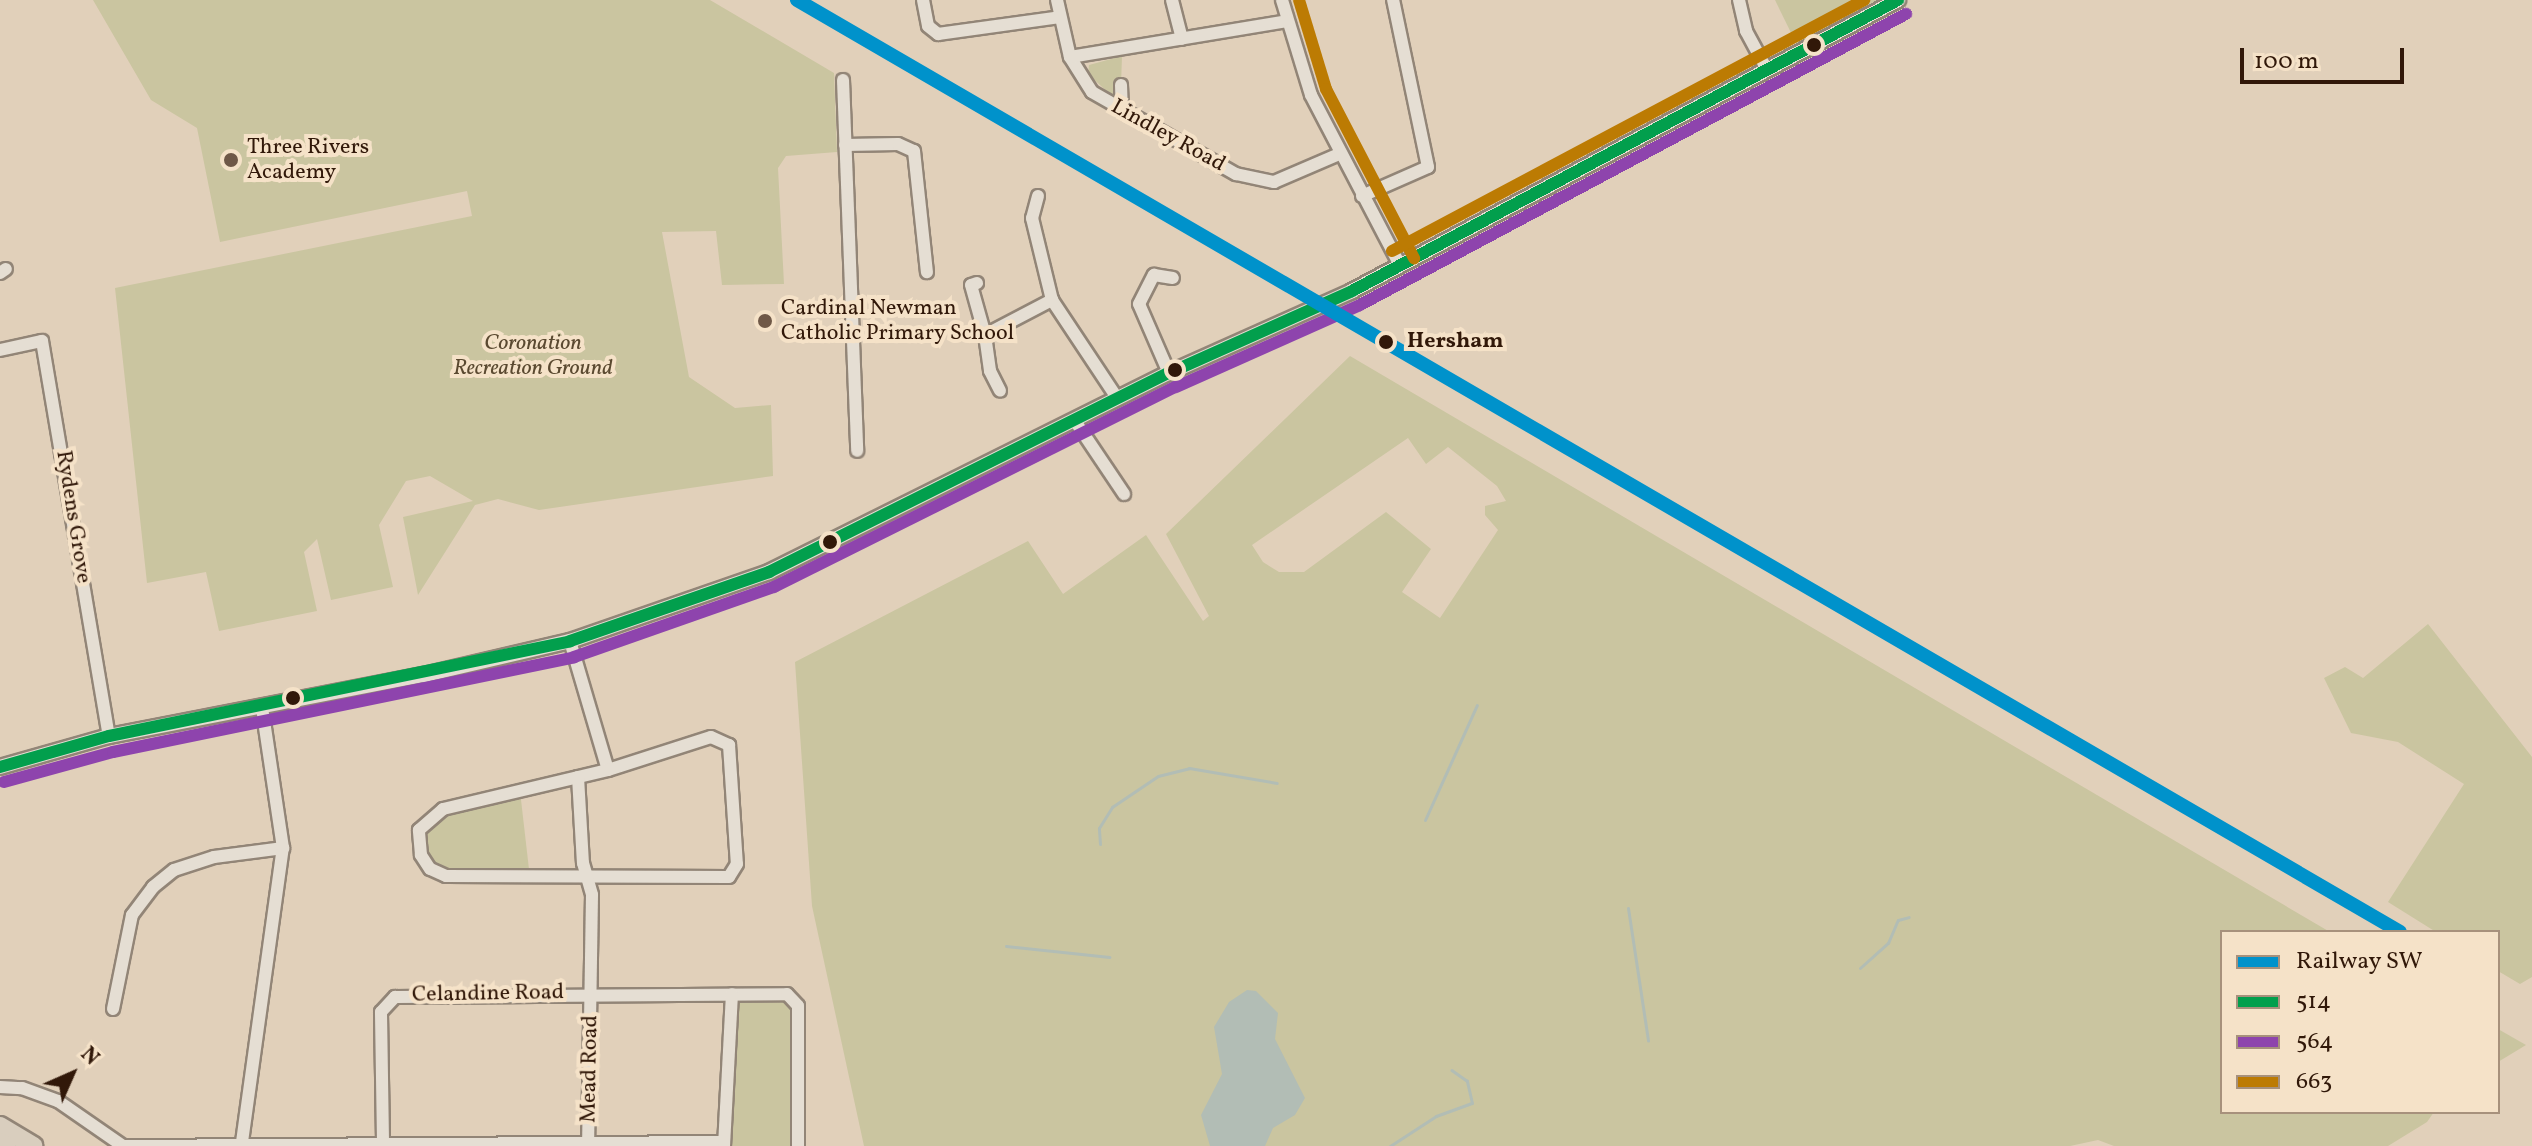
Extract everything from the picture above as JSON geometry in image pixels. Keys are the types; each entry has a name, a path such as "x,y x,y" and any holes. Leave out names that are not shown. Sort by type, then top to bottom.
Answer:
{"main road":[{"path":"0,1126 33,1146"},
{"path":"0,1142 7,1146"}],"street":[{"path":"923,0 928,26 938,34 1060,17"},
{"name":"Lindley Road","path":"1057,0 1070,57 1092,92 1236,174 1261,183 1294,178 1339,154"},
{"path":"1172,0 1182,39"},
{"path":"1282,0 1306,84 1339,154 1400,265"},
{"path":"1362,196 1428,167 1393,0"},
{"path":"1739,0 1746,31 1766,68"},
{"path":"0,767 109,736 262,707 570,641 817,551 1117,398 1275,328 1400,265 1898,0"},
{"path":"1070,57 1287,21"},
{"path":"843,80 857,451"},
{"path":"1121,85 1122,111"},
{"path":"845,145 898,144 914,151 927,272"},
{"path":"1039,197 1032,218 1052,300 1117,398"},
{"path":"1169,373 1139,304 1154,275 1173,278"},
{"path":"977,283 971,285 985,335 990,371 1000,391"},
{"path":"985,335 1052,300"},
{"name":"Rydens Grove","path":"0,350 42,341 109,736"},
{"path":"1075,421 1124,494"},
{"path":"570,641 608,770"},
{"path":"242,1142 283,848 262,707"},
{"path":"711,737 725,740 737,864 729,877 720,879 446,876 430,869 418,845 422,823 443,809 578,777 711,737"},
{"name":"Mead Road","path":"578,777 587,878 591,992 588,1145"},
{"path":"113,1009 132,915 153,887 174,870 214,857 283,848"},
{"name":"Celandine Road","path":"383,1141 385,1004 402,995 591,992 787,994 797,1001 798,1146"},
{"path":"0,1087 22,1088 67,1105 123,1146 242,1142 341,1145 383,1141 445,1144 724,1144 732,994"}],"green space":[{"name":"Coronation Recreation Ground","path":"93,0 710,0 834,73 837,152 786,156 778,168 784,284 722,285 716,231 662,232 689,377 735,408 771,405 773,476 539,510 498,499 475,505 418,595 403,517 473,501 430,476 406,481 379,525 393,587 331,600 317,539 304,552 317,611 219,631 206,572 147,583 115,288 472,216 467,191 220,242 197,128 151,100"},
{"path":"1775,0 1882,0 1797,45"},
{"path":"1122,56 1121,85 1113,97 1088,74 1089,65"},
{"path":"1350,356 2327,930 2220,930 2220,1114 2433,1114 2427,1122 2388,1146 2114,1146 2098,1140 2070,1146 864,1146 812,906 795,662 1028,541 1063,594 1146,535 1203,621 1209,616 1166,534","holes":["1408,438 1426,464 1448,447 1497,486 1506,501 1485,506 1485,515 1498,530 1440,618 1402,592 1431,549 1386,512 1304,572 1279,572 1263,562 1252,545"]},
{"path":"2428,624 2532,757 2532,977 2520,984 2500,972 2500,930 2433,930 2388,902 2464,784 2398,742 2351,733 2324,678 2345,667 2363,678"},
{"path":"520,791 530,878 430,869 419,830 427,818"},
{"path":"732,994 793,996 798,1146 724,1146"},
{"path":"2500,1030 2526,1045 2500,1061"}],"shaded area":[{"path":"1247,990 1256,991 1278,1013 1275,1039 1305,1098 1295,1115 1273,1128 1265,1146 1210,1146 1201,1115 1222,1074 1214,1027 1229,1002"}],"waterway":[{"path":"1425,820 1477,705"},
{"path":"1100,844 1099,828 1112,807 1158,776 1189,768 1277,783"},
{"path":"1628,908 1648,1040"},
{"path":"1860,968 1888,943 1898,920 1909,917"},
{"path":"1006,946 1109,957"},
{"path":"1390,1146 1436,1116 1472,1103 1467,1081 1451,1070"}],"rail line":[{"name":"SW","path":"797,0 2397,930"}],"transit line":[{"name":"663","path":"1299,0 1326,89 1414,258"},
{"name":"663","path":"1392,251 1864,0"},
{"name":"514","path":"0,767 109,736 570,641 769,572 1169,373 1352,291 1898,0"},
{"name":"564","path":"4,782 113,752 574,657 774,587 1176,387 1360,305 1906,14"}],"place":[{"name":"Three Rivers Academy","path":"231,160"},
{"name":"Cardinal Newman Catholic Primary School","path":"765,321"},
{"name":"Hersham","path":"1386,342"}]}
